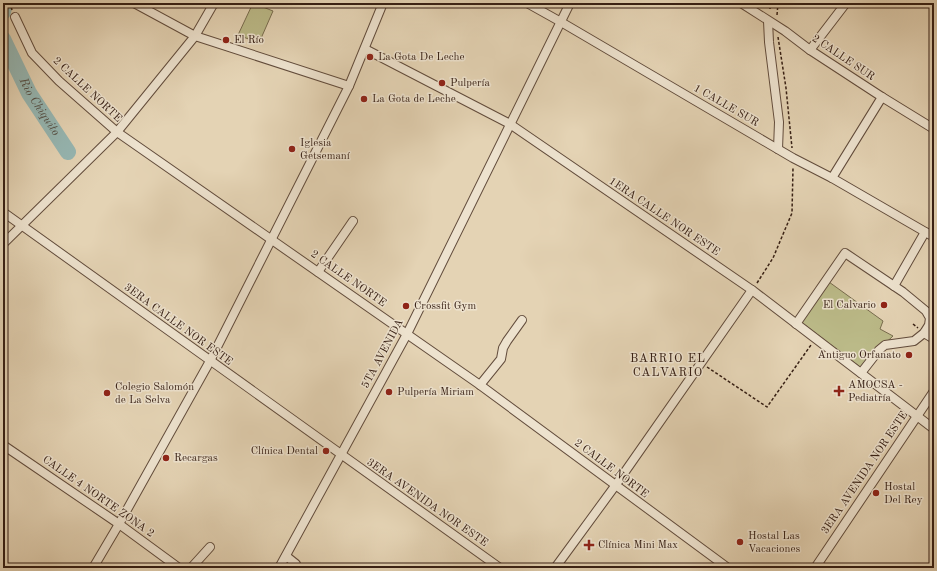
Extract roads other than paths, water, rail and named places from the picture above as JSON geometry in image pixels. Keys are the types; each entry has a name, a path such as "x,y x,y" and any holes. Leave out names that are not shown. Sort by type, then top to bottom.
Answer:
{"street":[{"path":"134,3 195,36 349,86"},
{"path":"3,244 117,132 195,36 214,3"},
{"path":"93,568 210,361 349,86 383,3"},
{"name":"1 CALLE SUR","path":"527,3 778,149 793,162 832,178 934,237"},
{"name":"5TA AVENIDA","path":"279,568 407,334 570,3"},
{"name":"2 CALLE SUR","path":"741,3 776,25 810,50 882,98 934,129"},
{"path":"810,50 846,3"},
{"name":"2 CALLE NORTE","path":"15,17 32,53 59,81 117,132 480,386 728,568"},
{"path":"768,21 768,42 779,122 778,149"},
{"name":"1ERA CALLE NOR ESTE","path":"365,49 510,124 752,290 934,429"},
{"path":"832,178 882,98"},
{"name":"3ERA CALLE NOR ESTE","path":"3,212 342,455"},
{"path":"318,272 353,221"},
{"path":"894,286 925,232"},
{"path":"796,324 845,253 903,292 926,311 930,318 929,325 922,331 914,342 885,345 879,350 861,373"},
{"path":"555,568 615,486 752,290"},
{"path":"480,386 501,359 503,348 522,320"},
{"path":"922,331 934,339"},
{"name":"3ERA AVENIDA NOR ESTE","path":"815,568 934,391"},
{"name":"CALLE 4 NORTE ZONA 2","path":"3,445 119,524 179,568"},
{"name":"3ERA AVENIDA NOR ESTE","path":"342,455 500,568"},
{"path":"191,568 210,547"},
{"path":"286,556 296,564 296,568"}],"waterway":[{"name":"Rio Chiquito","path":"3,12 5,3"},
{"name":"Rio Chiquito","path":"3,39 29,93 68,152"}],"place":[{"name":"El Río","path":"226,40"},
{"name":"La Gota De Leche","path":"370,57"},
{"name":"Pulpería","path":"442,83"},
{"name":"La Gota de Leche","path":"364,99"},
{"name":"Iglesia Getsemaní","path":"292,149"},
{"name":"El Calvario","path":"884,305"},
{"name":"Crossfit Gym","path":"406,306"},
{"name":"Antiguo Orfanato","path":"909,355"},
{"name":"AMOCSA - Pediatría","path":"839,391"},
{"name":"Pulpería Miriam","path":"389,392"},
{"name":"Colegio Salomón de La Selva","path":"107,393"},
{"name":"Clínica Dental","path":"326,451"},
{"name":"Recargas","path":"166,458"},
{"name":"Hostal Del Rey","path":"876,493"},
{"name":"Hostal Las Vacaciones","path":"740,542"},
{"name":"Clínica Mini Max","path":"589,545"}],"district":[{"name":"BARRIO EL CALVARIO","path":"668,366"}]}
